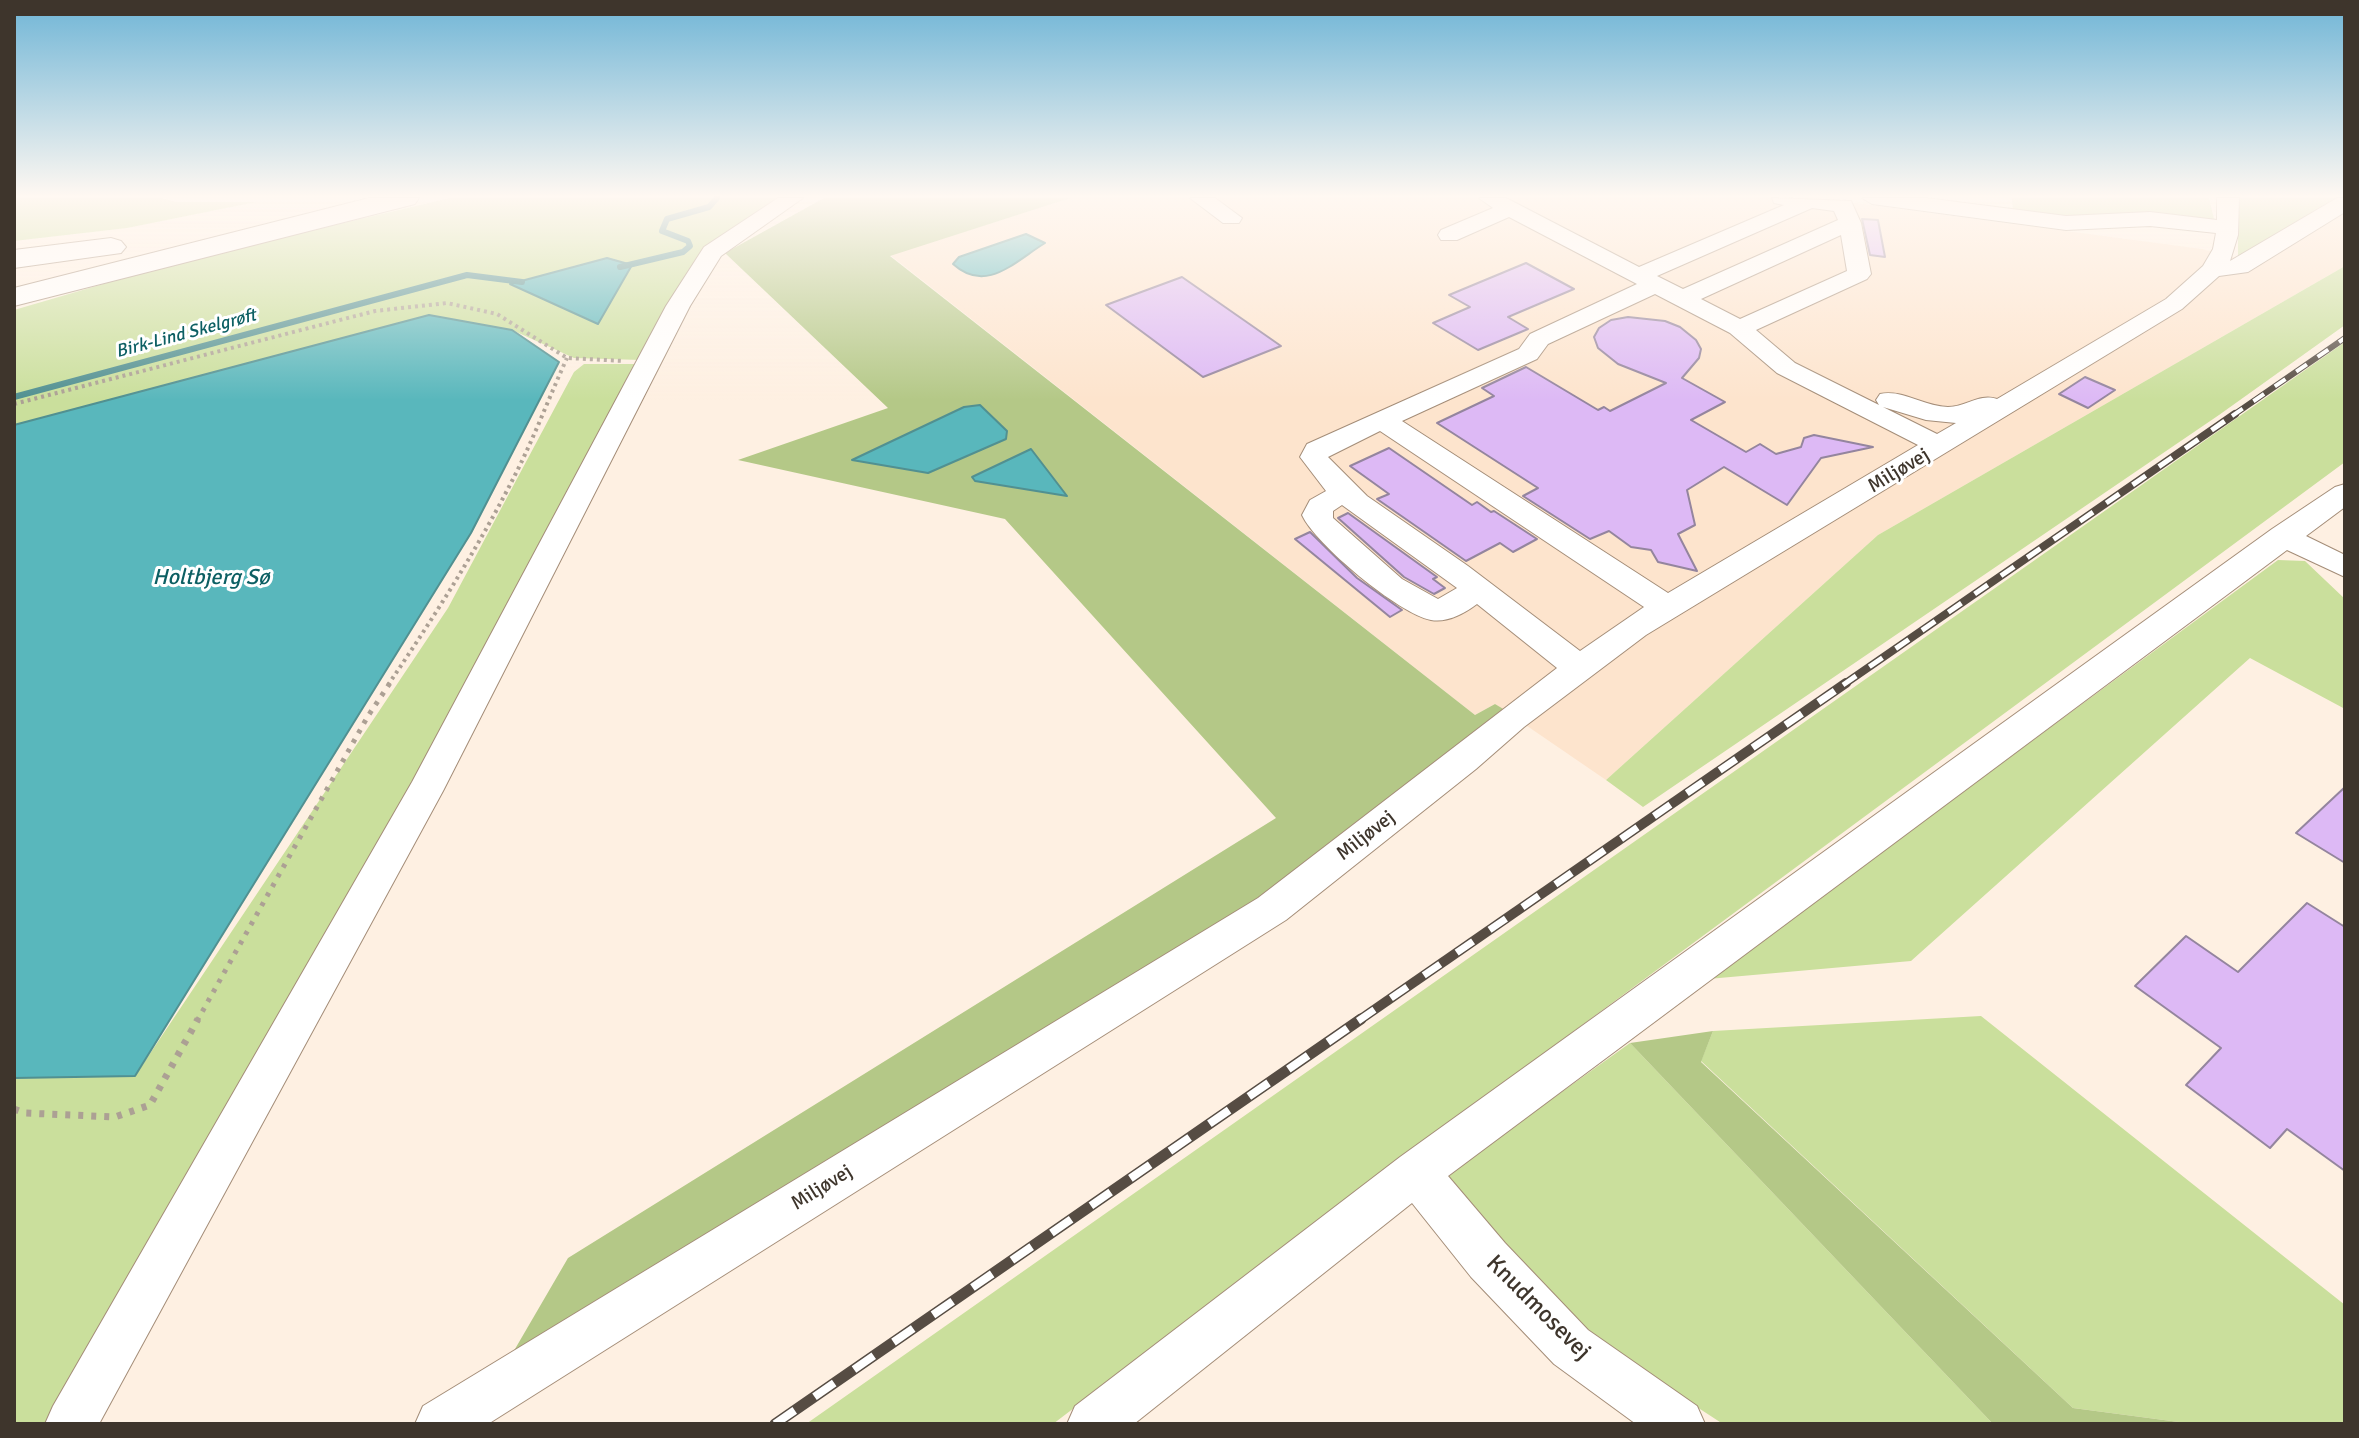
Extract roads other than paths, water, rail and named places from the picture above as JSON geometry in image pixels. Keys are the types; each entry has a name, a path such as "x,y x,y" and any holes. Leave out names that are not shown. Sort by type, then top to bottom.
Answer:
{"highway":[{"path":"14,297 132,265"}],"street":[{"path":"71,1424 425,791 648,362 704,265"},
{"path":"1619,265 1739,328 1806,358 1872,394 1948,442"},
{"path":"1580,668 1345,492 1320,471 1314,457 1317,450 1528,354 1539,339 1679,265"},
{"path":"1683,298 1756,265"},
{"path":"1739,328 1859,274 1857,265"},
{"name":"Miljøvej","path":"441,1424 1272,909 1464,760 1512,718 1635,627 2174,304 2209,265"},
{"path":"1739,328 1786,368 1948,442"},
{"path":"1872,394 1927,414 1950,418 1977,410 2047,367 2080,362"},
{"path":"1383,421 1669,609"},
{"path":"1345,492 1320,506 1317,515 1320,522 1411,601 1439,610 1477,589"},
{"path":"1093,1424 1416,1172 2282,536 2345,493"},
{"path":"2282,536 2345,567"},
{"name":"Knudmosevej","path":"1416,1172 1488,1260 1571,1347 1679,1424"}],"water":[{"path":"580,265 632,265 598,324 510,284"},
{"path":"955,265 1012,265 988,276 965,272"},
{"name":"Holtbjerg Sø","path":"429,315 512,330 559,362 471,533 135,1076 14,1078 14,425"},
{"path":"980,405 1007,431 1006,439 928,473 852,460 964,407"},
{"path":"1031,449 1067,496 975,481 972,477"}],"waterway":[{"name":"Birk-Lind Skelgrøft","path":"620,267 628,265"},
{"name":"Birk-Lind Skelgrøft","path":"14,397 467,275 522,282"}],"railway":[{"path":"2232,416 2345,338"},
{"path":"1843,685 2235,414"},
{"path":"1358,1021 1846,683"},
{"path":"775,1424 1361,1019"}]}
